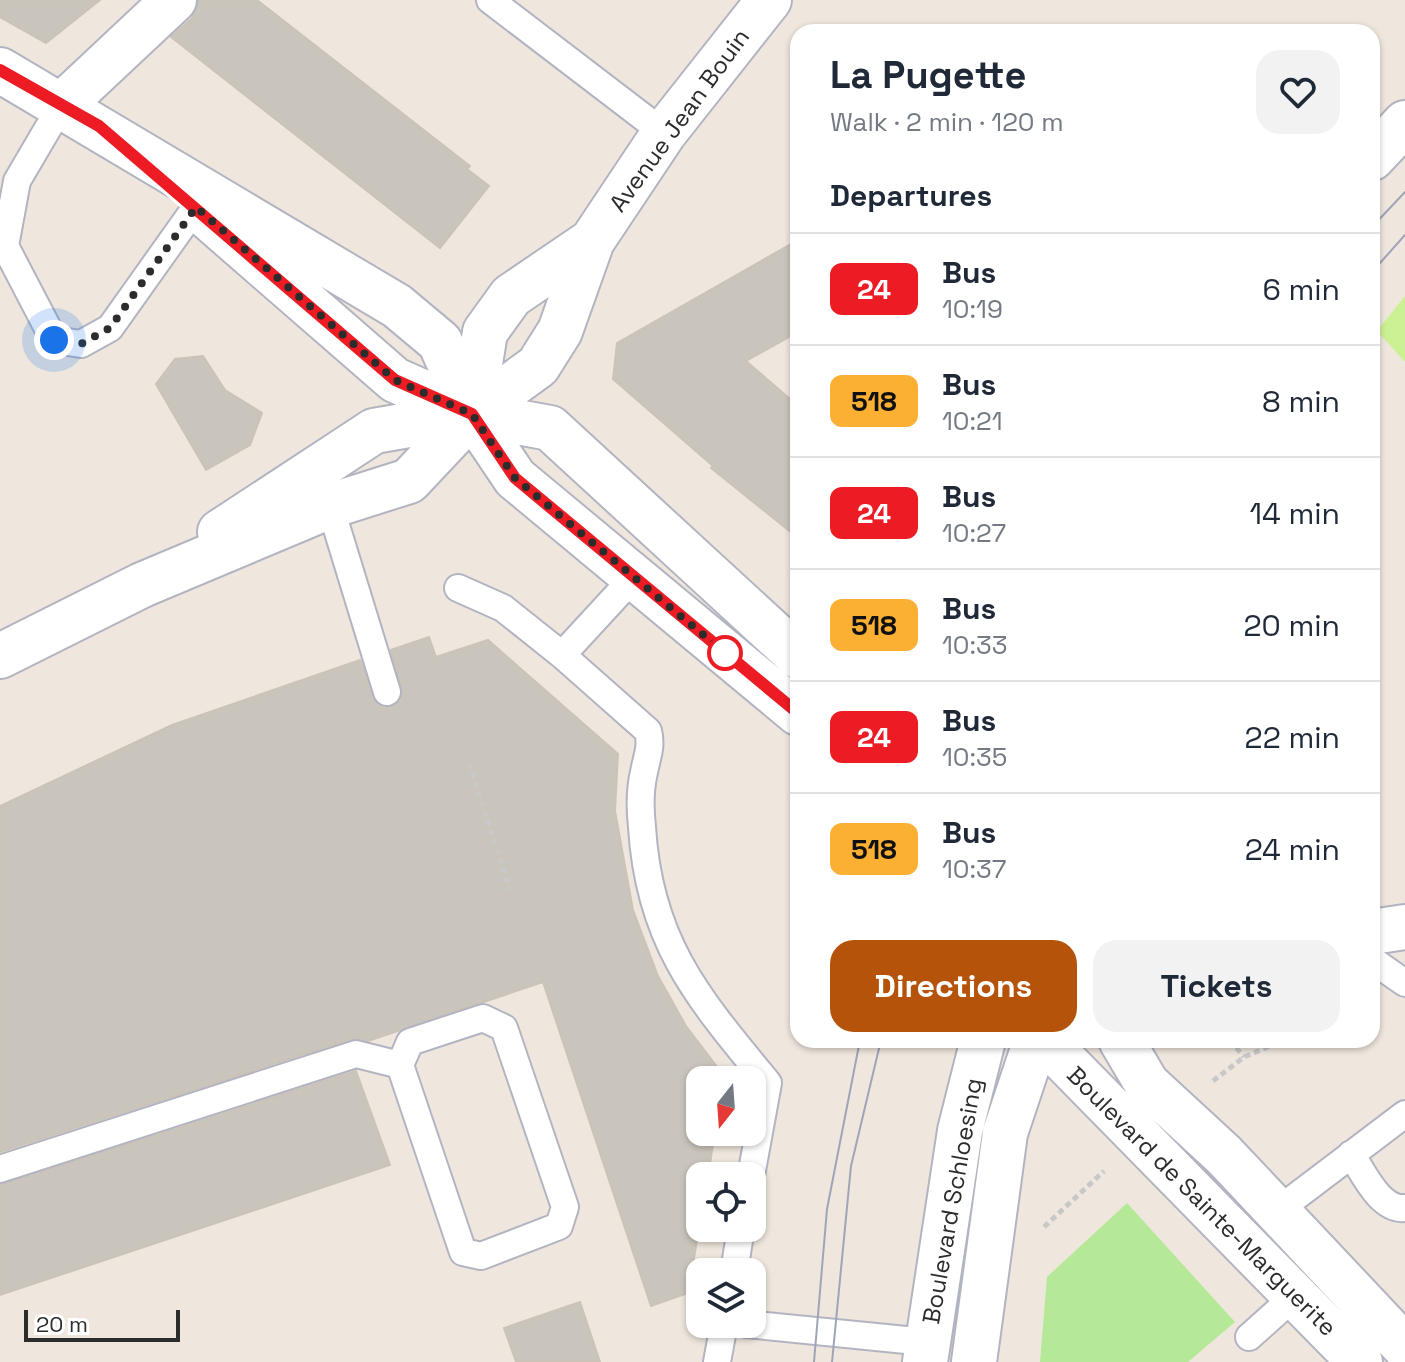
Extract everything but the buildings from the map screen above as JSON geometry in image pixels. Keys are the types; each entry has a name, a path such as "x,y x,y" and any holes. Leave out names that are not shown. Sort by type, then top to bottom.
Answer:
{"main road":[{"path":"80,116 174,0"},
{"name":"Avenue Jean Bouin","path":"472,414 538,366 560,331 592,241 664,133 769,0"},
{"path":"2,74 80,116 397,306 440,342 472,414 515,478 790,706"},
{"path":"80,116 196,207 395,380 472,414 550,428 790,649"},
{"path":"1380,150 1405,123"},
{"name":"Avenue Jean Bouin","path":"472,414 485,332 511,296 592,241"},
{"path":"0,656 142,585 330,506 409,481 472,414"},
{"path":"142,585 374,431 472,414"},
{"path":"1380,931 1405,927"},
{"name":"Boulevard Schloesing","path":"926,1352 960,1131 981,1048"},
{"name":"Boulevard Schloesing","path":"974,1362 1005,1133 1033,1048"},
{"name":"Boulevard de Sainte-Marguerite","path":"1052,1048 1360,1362"},
{"name":"Boulevard de Sainte-Marguerite","path":"1126,1048 1147,1084 1224,1155 1405,1347"}],"lane":[{"path":"490,0 664,133"},
{"path":"80,116 17,181 3,248 54,340 81,344 110,328 196,207"},
{"path":"330,506 387,692"},
{"path":"562,655 633,578"},
{"path":"458,588 503,608 648,731 652,745 643,774 641,811 644,870 678,966 710,1016 768,1083 754,1162"},
{"path":"1380,966 1405,983"},
{"path":"483,1018 504,1028 565,1207 559,1226 481,1256 463,1252 400,1065 410,1042 483,1018"},
{"path":"0,1169 356,1054 400,1065"},
{"path":"1277,1211 1405,1114"},
{"path":"1351,1154 1384,1201 1397,1209 1405,1208"},
{"path":"1249,1337 1296,1295"},
{"path":"766,1327 926,1352"},
{"path":"717,1362 721,1338"}],"path":[{"path":"469,763 510,890"},
{"path":"1237,1048 1244,1057"},
{"path":"1035,1235 1138,1139"}],"green space":[{"path":"1405,296 1405,362 1380,334 1380,327"},
{"path":"1127,1203 1235,1322 1188,1362 1040,1362 1047,1277"}],"tram line":[{"path":"1380,219 1405,192"},
{"path":"1380,263 1405,235"},
{"path":"814,1362 827,1209 858,1048"},
{"path":"832,1362 851,1166 879,1048"}],"bus line":[{"name":"24","path":"0,70 99,126 395,380 472,414 515,478 790,706"}],"route":[{"path":"54,340 81,344 110,328 196,207 395,380 472,414 515,478 725,653"}]}
